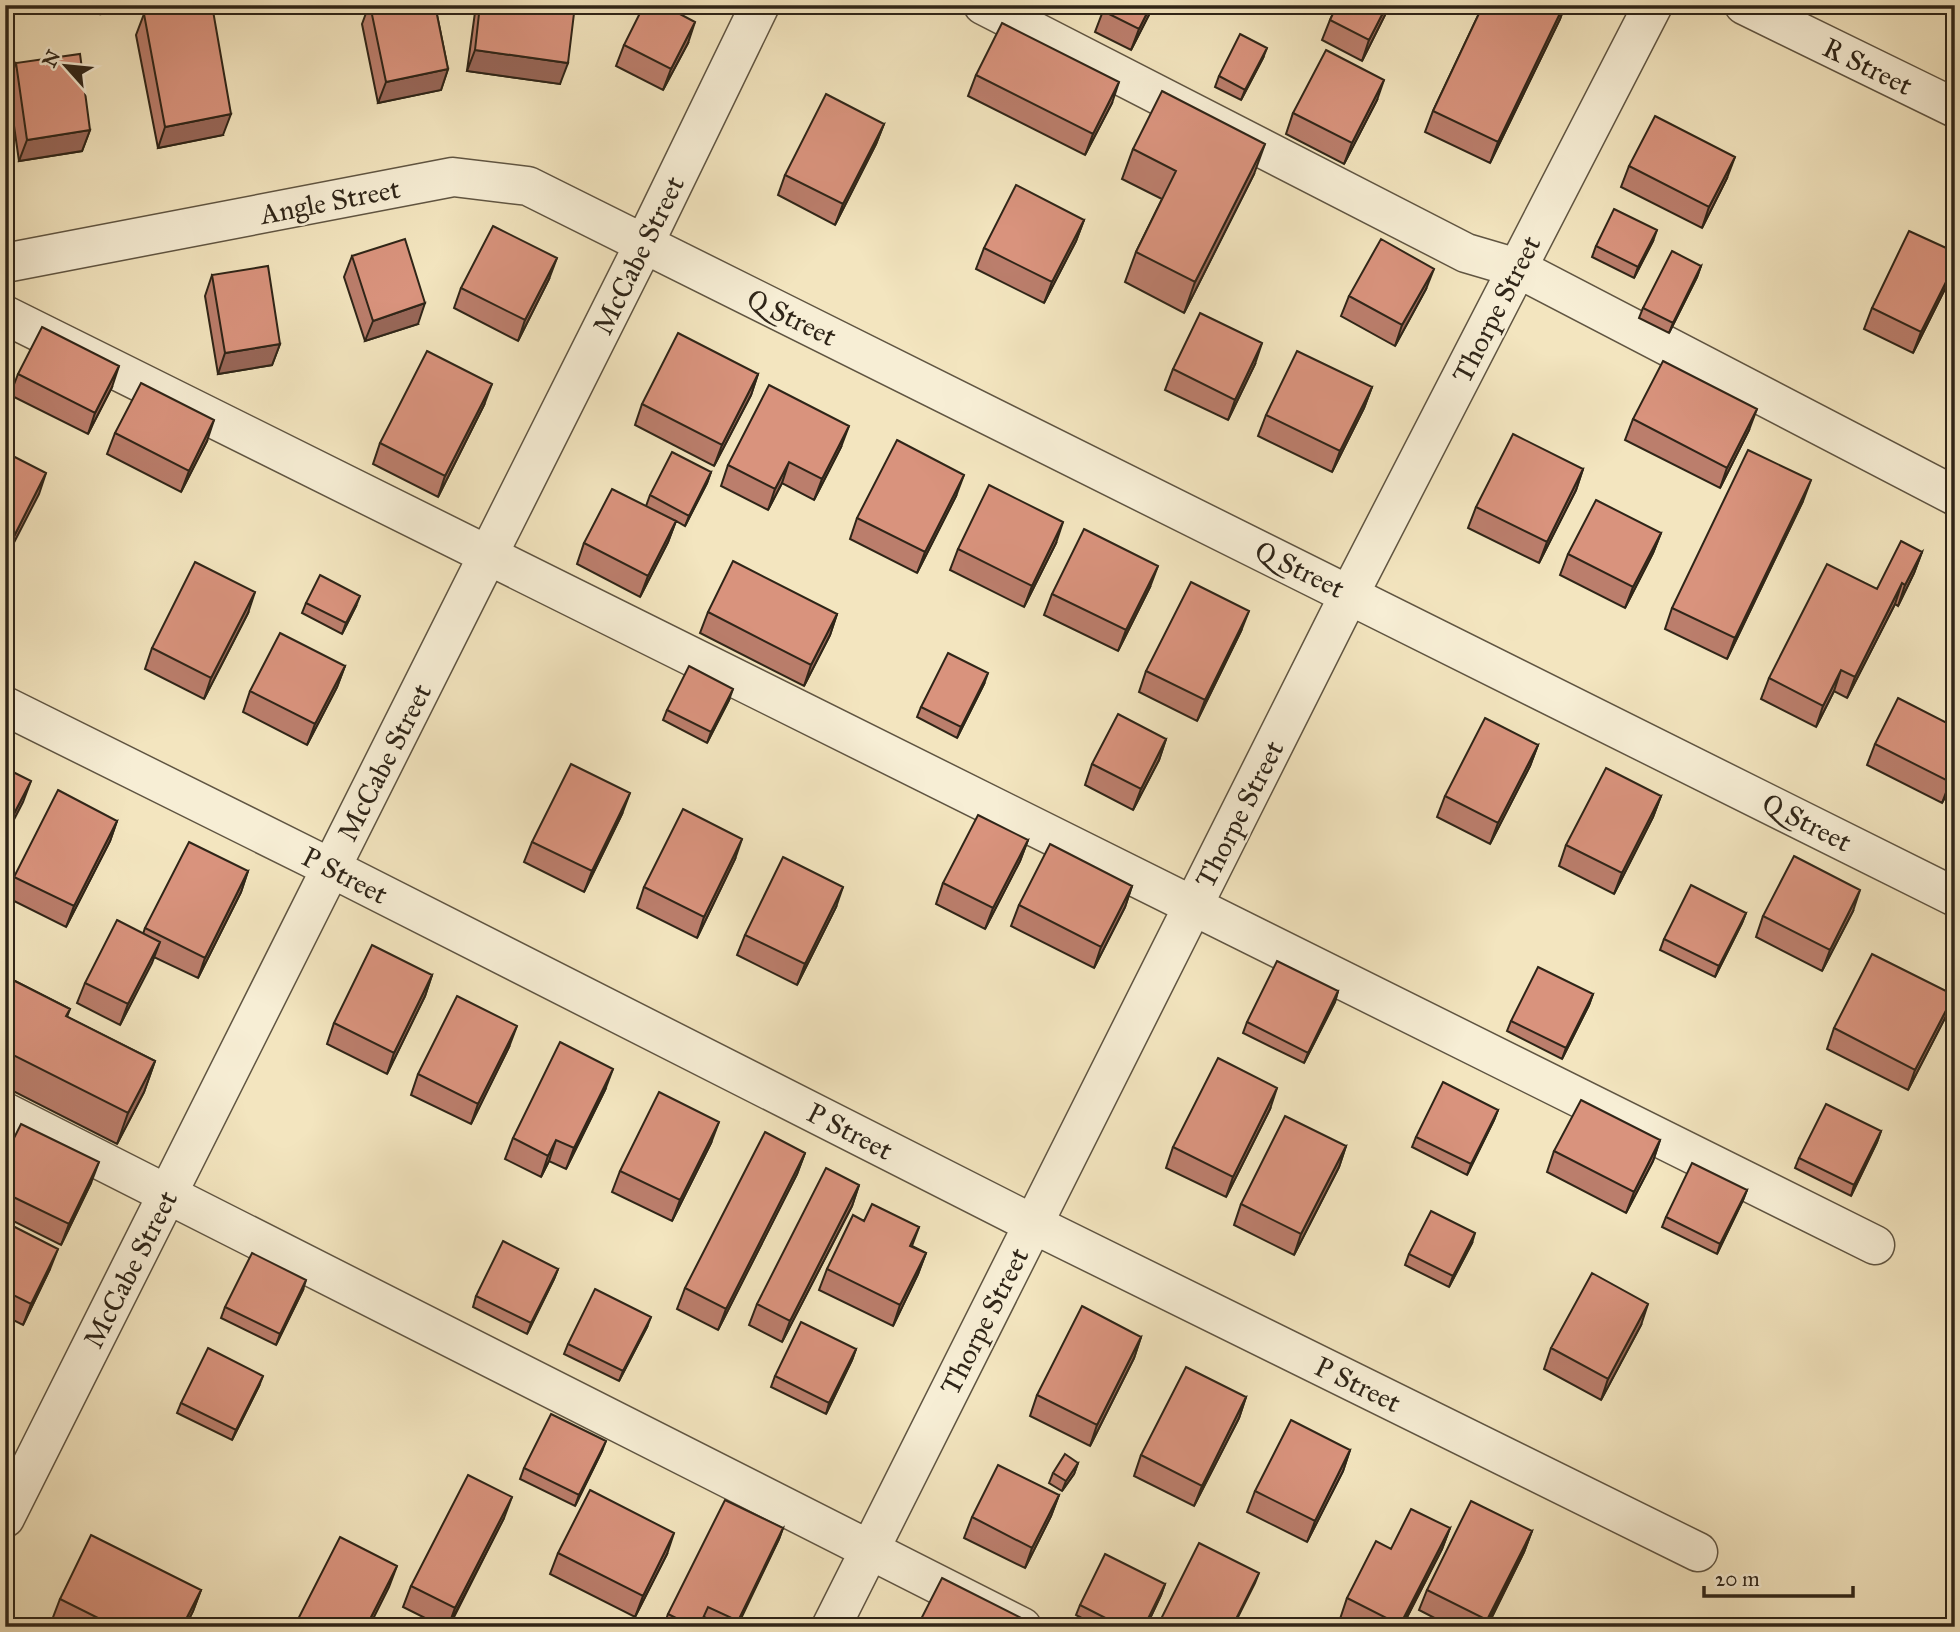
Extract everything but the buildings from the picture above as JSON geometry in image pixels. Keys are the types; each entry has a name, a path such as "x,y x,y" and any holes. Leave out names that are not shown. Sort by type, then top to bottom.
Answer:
{"street":[{"name":"McCabe Street","path":"5,1518 644,243 760,5"},
{"path":"983,5 1466,253 1517,268 1955,496"},
{"name":"Thorpe Street","path":"831,1627 1350,593 1653,5"},
{"name":"R Street","path":"1744,5 1955,108"},
{"name":"Angle Street","path":"5,263 453,177 528,186 644,243"},
{"name":"Q Street","path":"644,243 1955,897"},
{"path":"5,315 1875,1244"},
{"name":"P Street","path":"5,706 1033,1224 1698,1552"},
{"path":"5,1112 1022,1627"}]}
